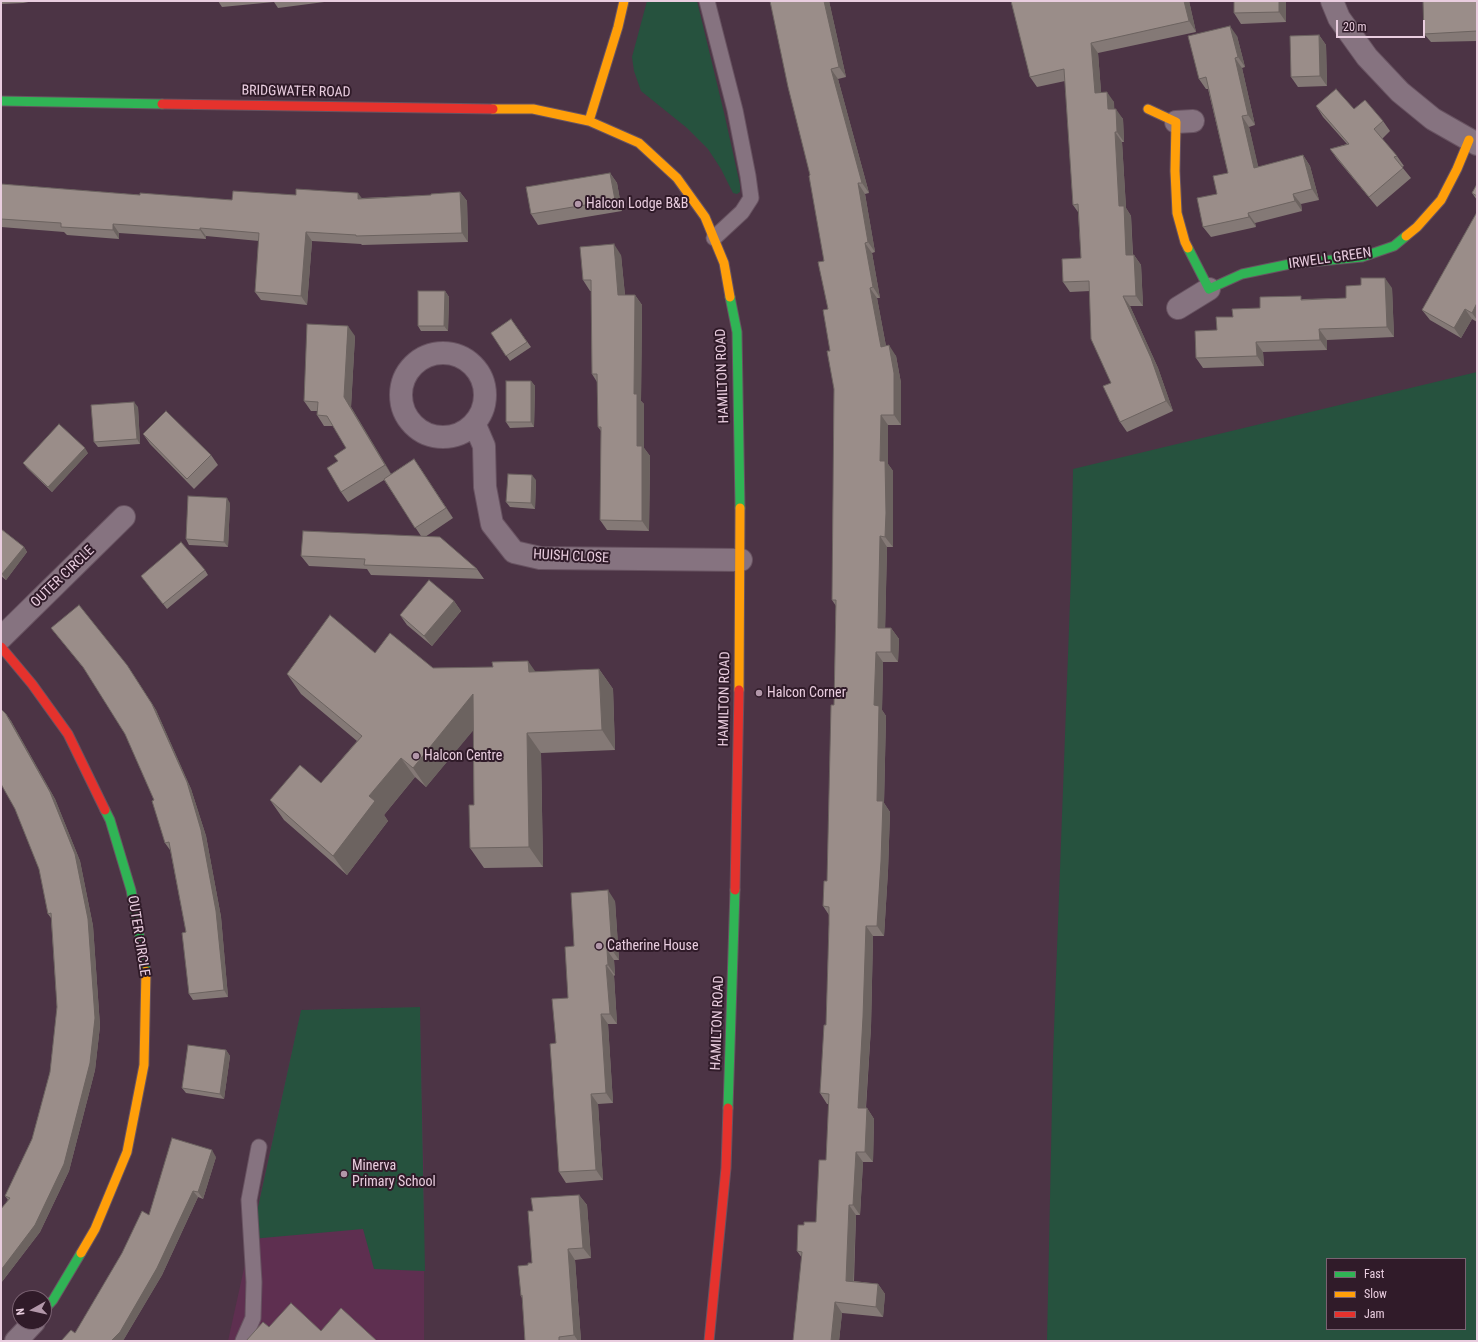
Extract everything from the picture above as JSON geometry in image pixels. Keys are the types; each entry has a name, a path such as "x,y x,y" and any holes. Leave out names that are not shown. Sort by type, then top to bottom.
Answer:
{"street":[{"path":"588,121 618,27 624,1"},
{"path":"1332,1 1339,18 1368,57 1400,92 1433,119 1473,142"},
{"name":"BRIDGWATER ROAD","path":"1,101 308,107 533,109 588,121"},
{"path":"1148,109 1185,121 1175,171 1177,214 1185,242 1209,289"},
{"name":"HAMILTON ROAD","path":"588,121 639,143 677,178 705,217 724,263 737,332 741,560 732,1016 727,1152 708,1341"},
{"name":"IRWELL GREEN","path":"1178,308 1209,289 1242,274 1290,264 1362,257 1394,246 1417,227 1441,200 1473,142"},
{"name":"HUISH CLOSE","path":"474,425 484,446 485,487 492,524 514,552 540,558 741,560"},
{"name":"OUTER CIRCLE","path":"1,638 124,516"},
{"name":"OUTER CIRCLE","path":"1,647 32,684 68,734 110,820 131,890 146,973 144,1066 127,1152 95,1229 52,1301"},
{"path":"16,1341 26,1330"}],"lane":[{"path":"707,1 735,110 751,198 742,212 714,238"},
{"path":"243,1341 253,1318 254,1282 249,1200 258,1147"}],"shaded area":[{"name":"Minerva Primary School","path":"420,1007 424,1183 424,1341 228,1341 301,1010"}],"green space":[{"path":"647,1 697,1 740,185 740,192 737,194 733,193 721,169 708,149 687,128 641,91 634,71 632,57"},
{"path":"1477,372 1477,1341 1047,1341 1053,1056 1071,575 1073,469"},
{"name":"Minerva Primary School","path":"420,1007 425,1271 374,1269 363,1229 251,1239 301,1010"}],"building":[{"path":"770,1 824,1 839,67 831,69 862,183 858,183 868,242 865,243 873,287 870,288 881,347 889,345 894,373 894,415 881,415 880,461 885,461 886,513 885,537 880,536 878,628 891,628 891,652 876,652 874,705 879,706 877,801 883,801 881,861 877,926 866,926 858,1108 867,1108 865,1152 856,1152 853,1205 849,1205 846,1281 878,1284 876,1307 835,1302 831,1341 793,1341 802,1252 797,1251 798,1225 804,1225 804,1222 816,1222 819,1160 826,1160 829,1094 820,1093 824,1025 826,1025 829,924 829,907 823,906 824,881 827,881 831,705 834,705 836,600 832,600 834,389 827,351 830,351 823,310 828,309 818,262 824,261 810,175 788,87"},
{"path":"1011,1 1184,1 1189,21 1091,43 1095,93 1107,92 1108,109 1116,109 1117,132 1115,132 1119,206 1124,206 1126,255 1134,255 1136,296 1123,296 1151,358 1166,401 1120,422 1103,386 1111,383 1091,339 1089,281 1063,282 1062,259 1081,258 1078,204 1073,205 1064,69 1030,77"},
{"path":"1234,1 1279,1 1279,12 1234,13"},
{"path":"1423,1 1477,1 1477,31 1424,34"},
{"path":"1230,26 1238,57 1235,58 1248,115 1242,116 1254,168 1303,155 1312,189 1293,194 1295,201 1248,213 1249,217 1203,227 1197,198 1217,194 1213,176 1228,173 1206,77 1199,79 1188,36"},
{"path":"1319,35 1320,76 1291,77 1290,36"},
{"path":"1336,89 1354,109 1365,100 1383,121 1374,129 1397,156 1394,157 1403,168 1369,197 1330,149 1349,144 1316,106"},
{"path":"610,173 615,200 531,214 526,187"},
{"path":"1,184 140,195 140,193 232,200 233,191 296,195 296,189 358,193 358,199 460,192 462,233 356,236 306,232 301,296 255,292 259,233 200,228 200,230 113,224 113,230 61,227 61,223 1,219"},
{"path":"1477,184 1477,196 1472,193"},
{"path":"1477,212 1477,303 1472,313 1465,309 1454,328 1422,310"},
{"path":"614,244 618,295 635,295 634,394 637,394 637,446 642,446 642,521 600,520 601,427 598,427 597,374 592,374 591,280 583,280 580,247"},
{"path":"1361,278 1385,278 1387,327 1319,329 1320,340 1256,342 1257,356 1196,358 1195,331 1217,330 1216,317 1233,317 1232,309 1260,308 1260,297 1301,296 1301,300 1346,298 1346,286 1361,285"},
{"path":"418,291 445,291 444,326 418,326"},
{"path":"511,319 527,342 506,356 491,333"},
{"path":"307,324 348,326 344,397 385,465 341,492 327,468 338,461 334,456 346,448 327,416 317,415 318,402 304,401"},
{"path":"506,381 531,381 531,422 506,422"},
{"path":"134,402 137,439 94,442 91,405"},
{"path":"166,411 211,455 187,479 143,434"},
{"path":"59,424 85,448 48,487 23,463"},
{"path":"414,459 446,508 415,528 384,479"},
{"path":"508,474 532,475 531,503 506,502"},
{"path":"188,496 227,498 224,542 186,539"},
{"path":"1,529 24,547 2,574 1,573"},
{"path":"303,531 440,537 477,569 364,565 365,559 301,556"},
{"path":"181,542 205,570 163,604 141,576"},
{"path":"429,580 454,601 424,636 400,615"},
{"path":"79,605 127,665 152,704 187,782 201,830 216,911 224,990 189,994 182,933 186,932 169,842 165,843 152,801 154,800 125,734 83,667 51,628"},
{"name":"Halcon Centre","path":"330,615 375,653 390,633 433,668 493,667 492,662 528,661 529,672 599,669 602,730 527,733 529,847 470,848 469,805 474,805 473,694 413,768 401,758 369,796 375,801 333,856 270,800 300,765 321,783 362,736 287,674"},
{"path":"1,709 6,714 50,792 75,854 88,919 95,1018 90,1063 64,1164 35,1225 1,1270 1,1209 10,1198 5,1196 32,1139 50,1072 57,1007 51,913 48,914 39,869 15,809 1,784"},
{"path":"608,890 612,950 607,950 608,965 606,965 610,1014 601,1014 606,1093 591,1094 596,1170 559,1172 550,1044 556,1043 552,999 568,998 565,947 574,946 571,893"},
{"path":"188,1045 226,1050 220,1094 182,1088"},
{"path":"172,1138 212,1150 198,1192 193,1191 157,1268 120,1332 111,1341 61,1341 71,1330 75,1333 122,1253 142,1211 149,1215"},
{"path":"579,1195 583,1248 568,1249 574,1335 559,1337 559,1341 525,1341 522,1295 521,1296 518,1266 532,1263 528,1211 533,1211 531,1198"},
{"path":"291,1303 321,1331 341,1308 377,1341 246,1341 263,1322 269,1327"}],"traffic: fast":[{"path":"1,101 162,104"},
{"path":"1188,248 1209,289 1242,274 1290,264 1362,257 1394,246 1406,236"},
{"path":"730,297 737,332 740,508"},
{"path":"105,810 110,820 131,890 146,971"},
{"path":"728,1108 735,890"},
{"path":"52,1301 81,1253"}],"traffic: slow":[{"path":"589,121 618,27 624,1"},
{"path":"493,109 533,109 589,121 639,143 677,178 705,217 724,263 730,297"},
{"path":"1148,109 1176,122 1175,171 1177,213 1188,248"},
{"path":"1406,236 1417,227 1441,200 1457,169 1469,140"},
{"path":"739,690 740,508"},
{"path":"81,1253 95,1229 127,1152 144,1065 146,971"}],"traffic: jam":[{"path":"162,104 493,109"},
{"path":"1,647 32,684 68,734 105,810"},
{"path":"735,890 739,690"},
{"path":"709,1341 726,1168 728,1108"}],"place":[{"name":"Halcon Lodge B&B","path":"578,204"},
{"name":"Halcon Corner","path":"759,693"},
{"name":"Halcon Centre","path":"416,756"},
{"name":"Catherine House","path":"599,946"},
{"name":"Minerva Primary School","path":"344,1174"}]}
